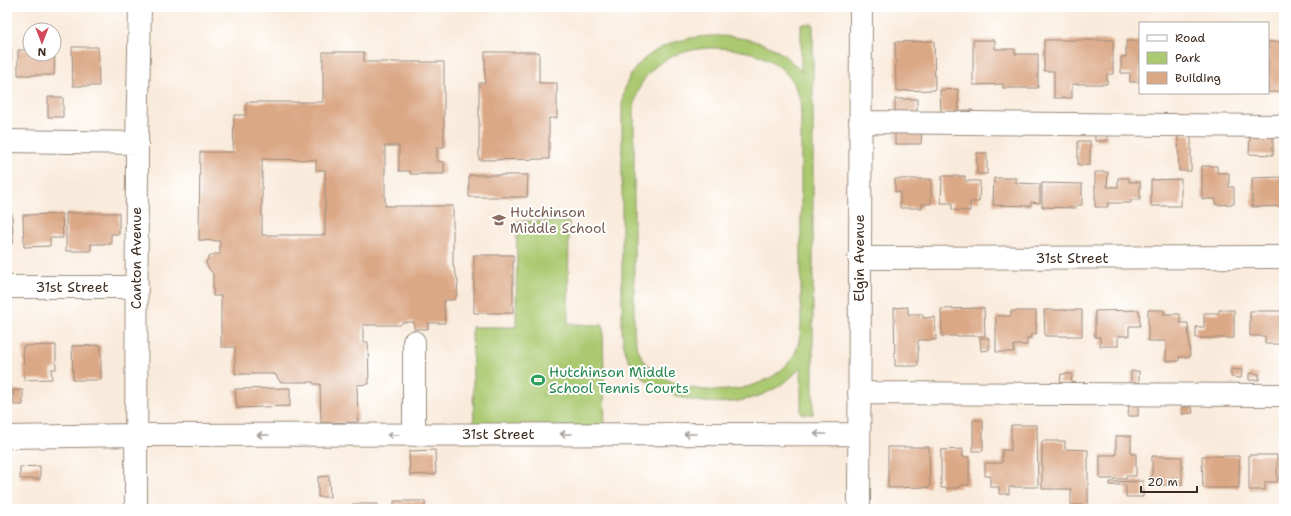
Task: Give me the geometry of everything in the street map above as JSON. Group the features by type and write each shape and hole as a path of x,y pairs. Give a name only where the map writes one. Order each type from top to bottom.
{"street":[{"name":"Canton Avenue","path":"136,509 136,142 140,7"},
{"name":"Elgin Avenue","path":"859,509 861,7"},
{"path":"860,122 1284,126"},
{"path":"7,140 136,142"},
{"name":"31st Street","path":"859,258 1284,257"},
{"name":"31st Street","path":"7,287 136,287"},
{"path":"414,342 414,435"},
{"path":"859,393 1284,395"},
{"name":"31st Street","path":"7,436 859,434"}],"green space":[{"path":"801,24 813,24 813,414 801,414 801,367 788,380 773,390 757,397 739,401 721,403 703,402 686,399 669,393 645,379 635,370 628,358 623,342 622,109 626,84 639,64 655,51 673,43 693,38 714,36 735,37 755,41 773,48 791,61 801,71","holes":["710,48 743,51 772,61 783,70 792,81 798,96 801,113 801,325 795,354 789,362 775,374 758,383 738,389 696,389 676,383 659,374 645,362 636,345 634,325 634,113 636,98 641,85 648,74 658,65 669,58 682,53"]},
{"name":"Hutchinson Middle School Tennis Courts","path":"517,221 569,222 568,324 603,325 605,434 474,434 472,327 516,327"}],"building":[{"path":"973,40 995,40 995,49 1015,49 1015,54 1038,54 1038,88 1003,88 1003,84 973,85"},
{"path":"1044,40 1113,40 1113,74 1107,74 1107,84 1072,84 1072,98 1054,98 1054,71 1044,71"},
{"path":"934,41 935,90 896,91 895,42"},
{"path":"1126,41 1139,41 1139,82 1130,82 1130,73 1121,73 1121,57 1126,57"},
{"path":"1269,42 1284,42 1284,92 1269,92"},
{"path":"72,47 98,47 99,86 73,86"},
{"path":"7,48 11,48 11,90 7,90"},
{"path":"18,50 22,50 22,62 55,62 54,75 18,75"},
{"path":"323,52 364,52 364,62 444,62 444,147 437,147 437,161 444,162 444,174 410,174 410,171 399,171 399,146 385,146 385,206 453,206 453,265 458,281 457,294 454,300 444,300 445,323 428,323 428,329 414,329 414,322 403,322 400,325 363,325 363,342 368,342 369,384 357,385 358,422 321,423 320,384 314,384 313,382 280,382 275,374 235,374 235,347 221,347 221,296 213,296 213,274 206,262 209,257 215,254 220,254 220,241 199,240 200,152 233,152 234,115 246,115 246,102 323,102","holes":["262,159 316,160 316,170 325,170 325,235 262,235"]},
{"path":"485,52 539,52 539,83 557,83 557,118 549,118 549,159 479,160 479,83 485,83"},
{"path":"958,89 959,112 941,113 940,90"},
{"path":"48,97 63,97 63,117 48,117"},
{"path":"895,99 917,99 917,114 895,115"},
{"path":"963,110 973,110 973,117 963,117"},
{"path":"895,130 922,131 921,144 895,144"},
{"path":"1095,134 1107,134 1107,141 1095,141"},
{"path":"1178,134 1191,134 1191,171 1179,171"},
{"path":"1250,135 1273,135 1273,155 1249,154"},
{"path":"1078,141 1090,141 1090,165 1078,165"},
{"path":"977,153 987,153 987,174 977,174"},
{"path":"1202,166 1217,166 1217,173 1229,173 1229,187 1234,187 1234,204 1216,205 1216,199 1202,199"},
{"path":"1095,172 1108,172 1107,187 1118,187 1118,178 1129,178 1129,182 1140,182 1140,200 1131,200 1131,203 1108,203 1108,207 1095,207"},
{"path":"469,175 528,175 527,197 469,197"},
{"path":"942,176 965,176 965,181 980,181 979,202 970,202 970,211 952,210 952,203 941,203"},
{"path":"1284,177 1284,206 1252,207 1252,178"},
{"path":"994,178 1016,178 1016,183 1040,184 1040,203 1031,202 1031,206 993,205"},
{"path":"895,179 931,179 931,204 922,204 922,208 900,208 900,192 895,192"},
{"path":"1181,179 1181,206 1151,206 1151,180"},
{"path":"1042,183 1082,184 1082,205 1076,205 1076,208 1042,207"},
{"path":"66,213 119,213 119,234 111,234 111,244 91,244 91,251 66,251"},
{"path":"7,214 12,214 13,243 7,244"},
{"path":"62,214 63,238 50,238 50,246 24,247 23,215"},
{"path":"474,255 513,255 513,313 474,313"},
{"path":"908,307 908,314 923,314 923,318 935,317 936,340 918,340 918,366 895,366 894,308"},
{"path":"984,308 985,336 942,336 941,309"},
{"path":"1044,310 1082,310 1082,336 1045,336"},
{"path":"1139,310 1140,326 1129,326 1129,336 1118,336 1118,346 1100,346 1100,337 1095,337 1095,311"},
{"path":"1148,310 1164,310 1164,314 1180,314 1180,323 1188,323 1190,357 1179,357 1179,361 1166,361 1166,341 1148,341"},
{"path":"1219,310 1234,310 1234,338 1196,338 1196,327 1204,327 1204,313 1219,313"},
{"path":"1011,311 1036,311 1036,334 1031,334 1031,338 1027,338 1027,345 1014,345 1014,352 996,352 996,316 1011,316"},
{"path":"1250,311 1284,311 1283,344 1265,344 1265,336 1250,336"},
{"path":"980,338 989,338 989,350 981,351"},
{"path":"56,345 56,369 51,369 52,379 24,380 23,346"},
{"path":"101,345 101,380 73,380 72,346"},
{"path":"8,355 9,372 7,372"},
{"path":"1231,369 1242,370 1241,378 1231,377"},
{"path":"1131,371 1139,371 1139,384 1131,384"},
{"path":"1249,373 1259,374 1259,380 1249,380"},
{"path":"1061,374 1072,374 1071,384 1060,383"},
{"path":"290,388 290,406 237,408 235,389"},
{"path":"13,390 23,390 23,405 14,405"},
{"path":"1129,405 1138,405 1138,416 1128,416"},
{"path":"1182,407 1192,407 1193,413 1182,414"},
{"path":"973,420 983,420 983,451 973,451"},
{"path":"1011,425 1037,425 1038,487 1009,487 1009,494 999,494 999,487 990,487 990,476 985,476 985,463 1002,463 1002,450 1011,450"},
{"path":"1116,436 1131,436 1131,454 1136,454 1136,476 1126,476 1126,479 1100,479 1100,455 1116,455"},
{"path":"1042,441 1065,441 1065,449 1088,450 1088,505 1071,505 1071,489 1042,489"},
{"path":"888,447 929,447 930,487 888,488"},
{"path":"963,449 963,457 969,457 969,485 960,485 960,488 941,488 941,450"},
{"path":"435,450 436,474 410,475 409,451"},
{"path":"1249,455 1277,455 1277,482 1265,482 1265,490 1249,490"},
{"path":"1152,456 1182,457 1182,485 1152,485"},
{"path":"1202,456 1239,456 1239,488 1203,488"},
{"path":"40,466 40,479 20,479 20,467"},
{"path":"329,476 330,497 318,497 318,477"},
{"path":"1143,481 1143,497 1126,497 1126,485 1110,485 1110,482"},
{"path":"394,501 425,501 425,509 394,509"},
{"path":"352,504 378,504 378,509 352,509"},
{"path":"317,507 317,509 307,509 307,508"}],"place":[{"name":"Hutchinson Middle School","path":"499,220"},
{"name":"Hutchinson Middle School Tennis Courts","path":"538,380"}]}
